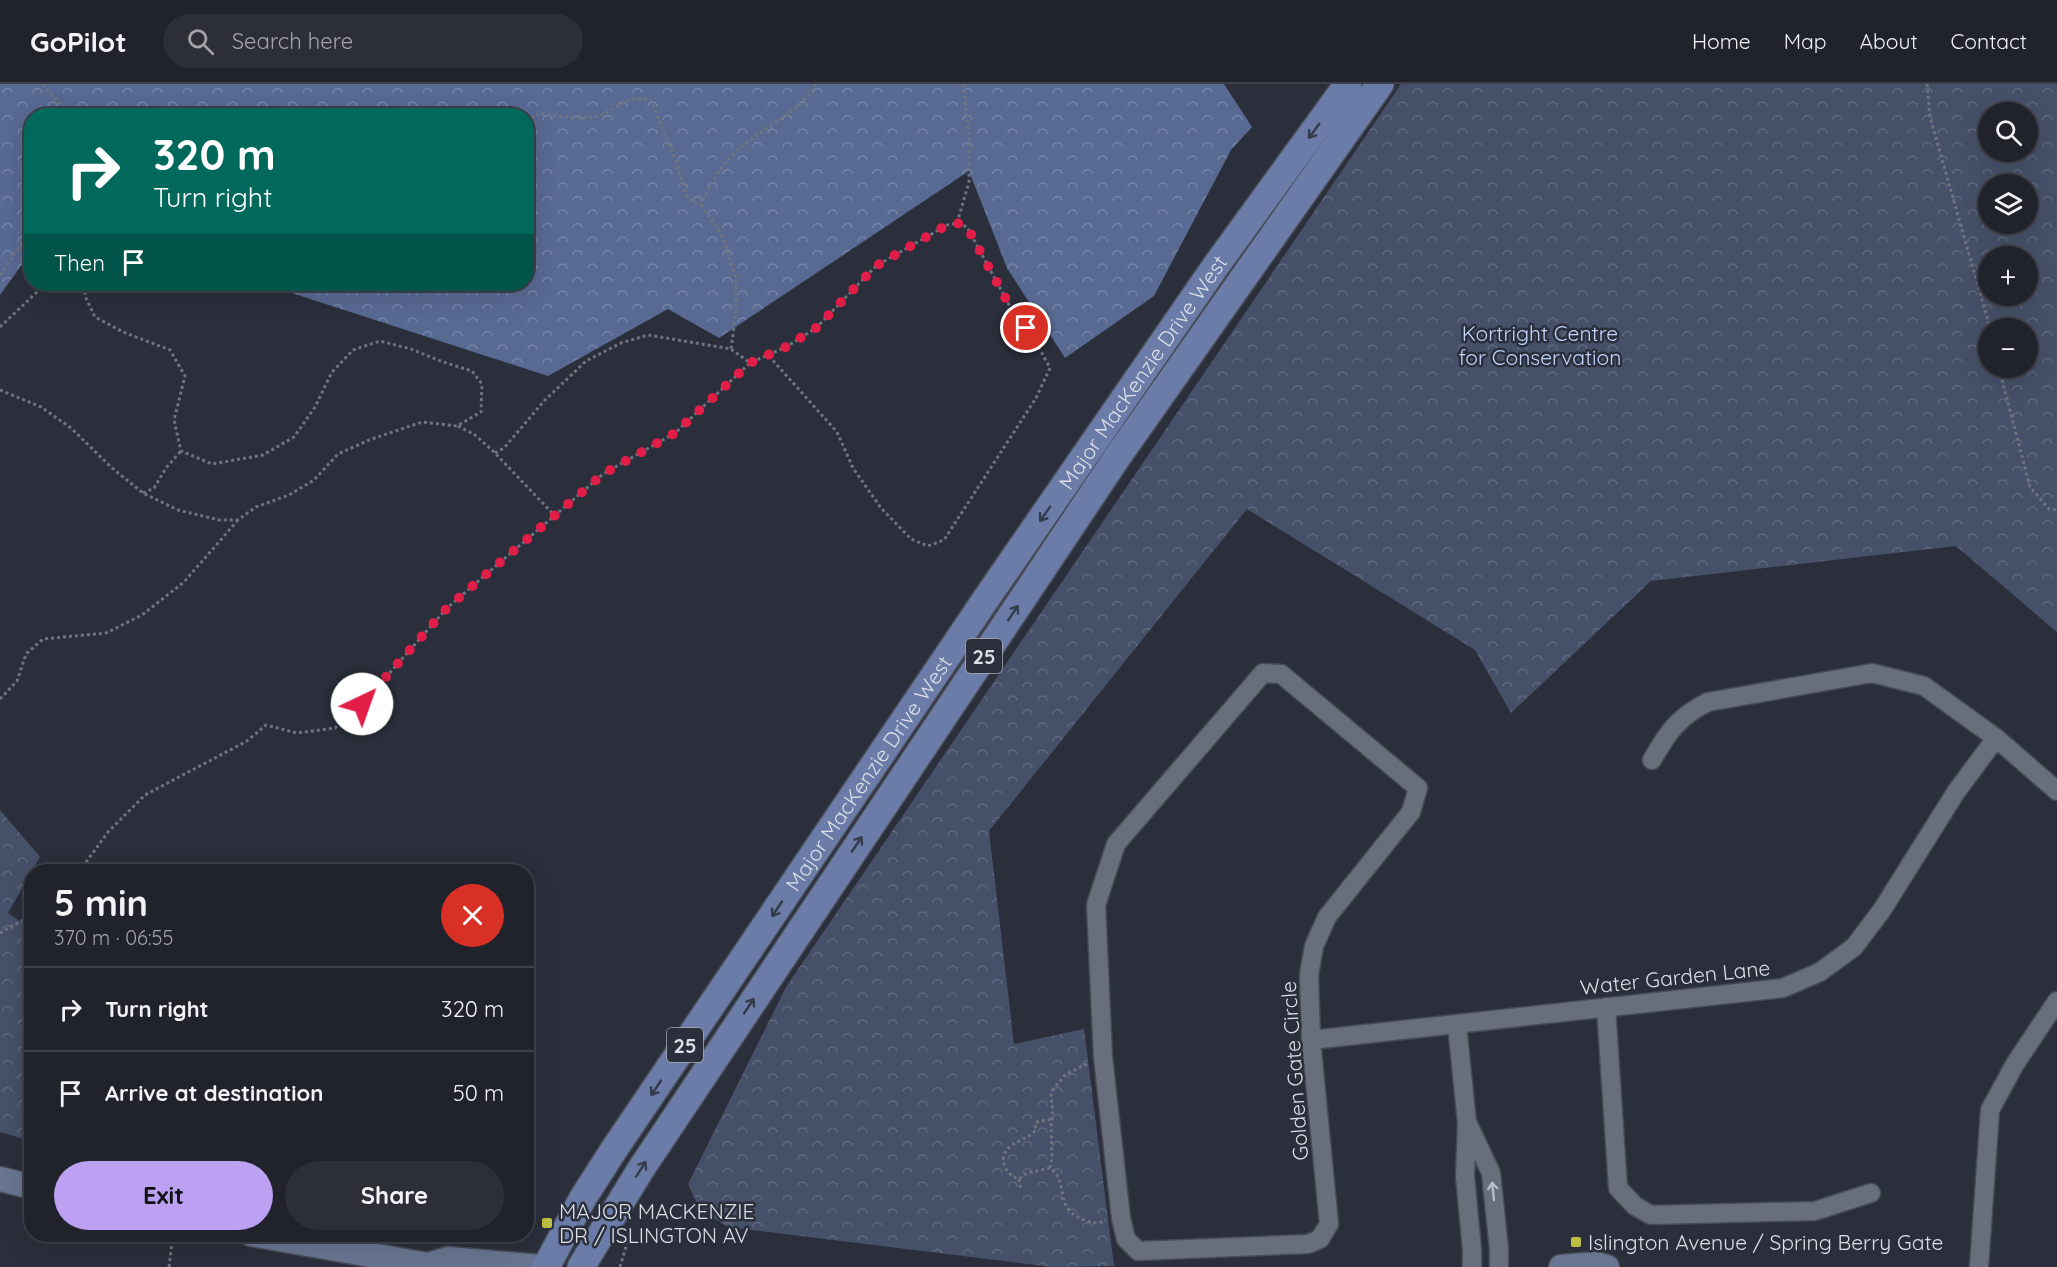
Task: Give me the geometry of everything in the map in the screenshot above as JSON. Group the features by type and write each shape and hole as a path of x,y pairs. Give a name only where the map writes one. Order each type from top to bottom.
{"main road":[{"name":"Major MacKenzie Drive West","path":"546,1267 583,1198 613,1151 931,679 1215,267 1348,84"},
{"name":"Major MacKenzie Drive West","path":"581,1267 648,1159 1118,456 1380,84"}],"street":[{"path":"1652,760 1666,735 1677,722 1690,711 1708,702 1872,672 1924,686 1996,738 2057,791"},
{"name":"Golden Gate Circle","path":"1263,673 1281,674 1418,788 1411,812 1327,917 1314,946 1309,975 1311,1040 1329,1224 1320,1239 1308,1244 1138,1251 1126,1239 1121,1218 1103,1057 1096,905 1116,844 1263,673"},
{"name":"Water Garden Lane","path":"1311,1040 1783,988 1820,972 1854,947 1875,920 1956,792 1996,738"},
{"path":"1979,1267 1990,1110 2015,1064 2057,1001"},
{"path":"1606,1007 1618,1188 1635,1206 1651,1215 1815,1211 1871,1193"},
{"path":"1457,1025 1467,1123 1464,1176 1472,1267"},
{"path":"1467,1123 1491,1173 1499,1267"},
{"path":"0,1179 24,1185"},
{"path":"296,1242 430,1266 448,1259 541,1267"},
{"path":"1561,1267 1596,1264 1607,1267"}],"path":[{"path":"43,84 63,108"},
{"path":"701,205 711,180 721,168 744,145 808,98 816,84"},
{"path":"957,223 969,182 969,135 963,84"},
{"path":"1927,84 1930,117 1987,318"},
{"path":"534,116 539,113 571,118 598,117 631,99 650,99 673,154 688,199 701,205 721,233 736,278 736,312 731,349"},
{"path":"85,864 108,832 145,795 247,741 266,725 297,733 335,728 362,704 447,608 603,474 675,433 750,363 768,355 786,347 816,328 876,266 947,225 957,223 967,227 1014,314 1037,344 1050,368 1036,398 944,540 928,546 911,539 881,508 854,468 837,432 768,355"},
{"path":"0,275 24,240"},
{"path":"0,327 38,291"},
{"path":"85,291 95,317 123,332 170,350 185,376 174,420 181,451"},
{"path":"495,453 504,448 544,401 586,361 621,343 648,335 731,349 750,363"},
{"path":"181,451 212,464 263,455 294,437 315,407 332,372 353,350 380,341 411,349 472,371 482,384 481,412 457,426"},
{"path":"2003,378 2030,487 2049,508 2057,510"},
{"path":"0,390 41,407 72,428 112,468 143,493 178,510 219,520 238,520"},
{"path":"0,699 17,681 26,654 43,639 106,633 142,615 184,582 238,520 256,507 289,495 314,480 338,454 369,440 422,422 457,426 475,435 555,516"},
{"path":"143,493 154,488 166,468 181,451"},
{"path":"1,931 24,919"},
{"path":"1050,1168 1053,1110 1051,1095 1055,1084 1075,1068 1103,1057"},
{"path":"1019,1179 1007,1170 1004,1162 1006,1152 1012,1144 1033,1134 1037,1122 1051,1119"},
{"path":"1019,1179 1027,1173 1050,1168"},
{"path":"1050,1168 1057,1175 1065,1204 1073,1215 1093,1223 1107,1220"},
{"path":"1019,1179 1021,1191"},
{"path":"169,1267 171,1242"},
{"path":"620,1267 627,1243"}],"green space":[{"path":"0,84 1224,84 1252,127 1231,150 1154,296 1065,358 1007,268 969,171 719,338 668,309 548,376 286,291 534,291 534,108 24,108 24,262 0,295"},
{"name":"Kortright Centre for Conservation","path":"1401,84 2057,84 2057,632 1956,546 1651,581 1511,713 1475,650 1247,509 989,831 1014,1044 1084,1029 1114,1266 1052,1267 728,1227 700,1210 688,1184 786,987"},
{"path":"0,810 40,857 36,864 24,864 24,885 8,913 24,922 24,1139 0,1132"}],"place":[{"name":"MAJOR MACKENZIE DR / ISLINGTON AV","path":"547,1223"},
{"name":"Islington Avenue / Spring Berry Gate","path":"1576,1242"}],"route":[{"path":"362,704 447,608 603,474 675,433 750,363 786,347 816,328 876,266 916,242 947,225 957,223 967,227 1014,314 1026,328"}]}
